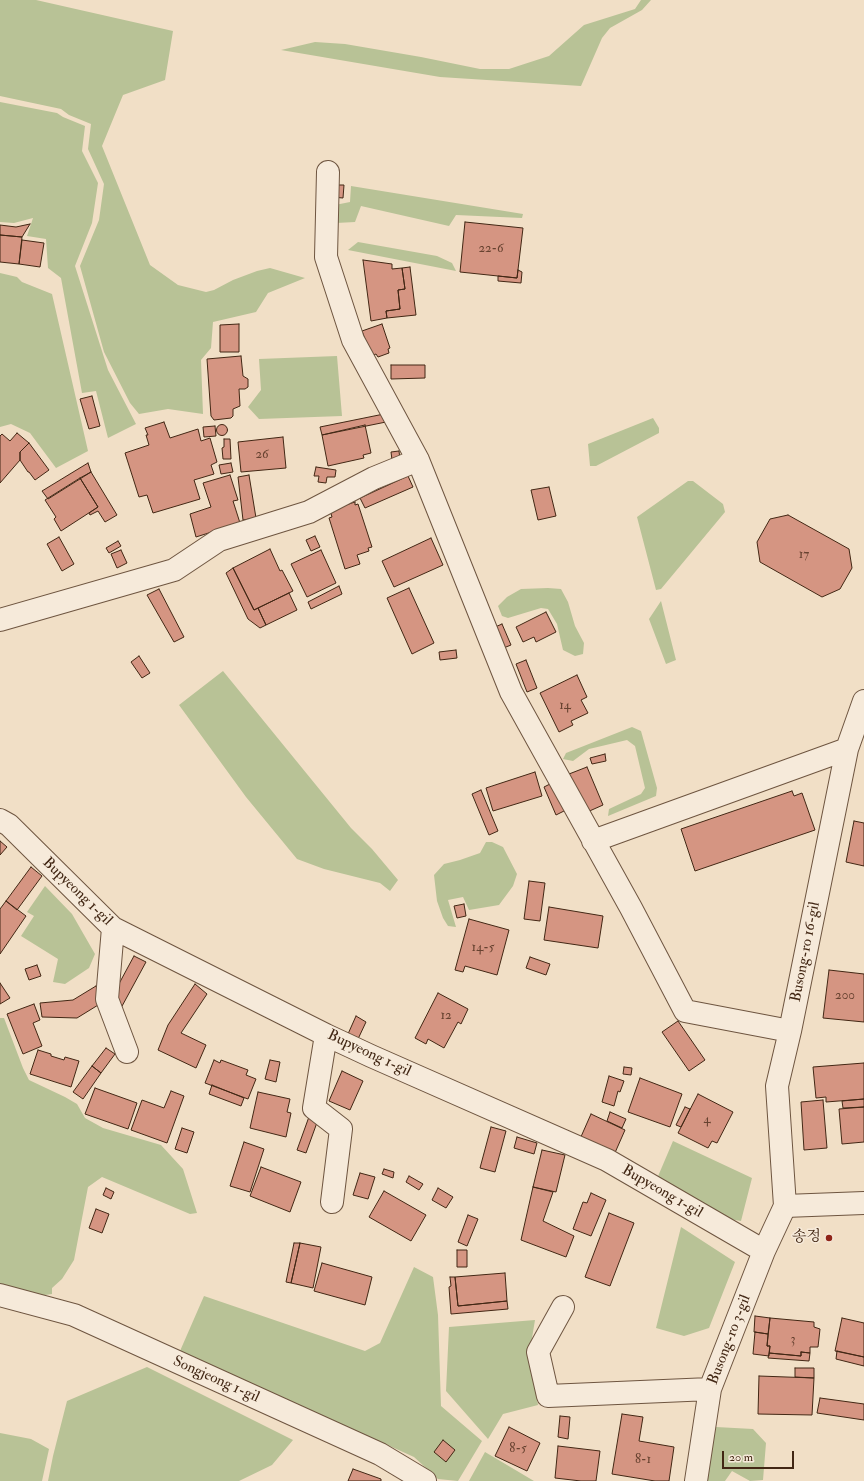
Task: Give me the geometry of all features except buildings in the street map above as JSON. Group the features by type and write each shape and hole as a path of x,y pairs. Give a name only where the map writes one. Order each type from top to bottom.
{"street":[{"path":"328,172 326,257 353,340 418,460 511,692 685,1011 790,1031"},
{"path":"0,620 174,570 219,540 310,512 374,478 418,460"},
{"name":"Busong-ro 16-gil","path":"785,1206 777,1086 790,1031 847,749 864,701"},
{"path":"593,841 847,749"},
{"name":"Bupyeong 1-gil","path":"0,820 9,825 113,928 326,1035 607,1160 764,1251"},
{"path":"113,928 107,999 127,1052"},
{"path":"326,1035 314,1108 341,1129 332,1202"},
{"path":"785,1206 864,1203"},
{"name":"Busong-ro 3-gil","path":"696,1481 710,1390 764,1251 785,1206"},
{"name":"Songjeong 1-gil","path":"0,1295 74,1315 380,1454 425,1481"},
{"path":"563,1307 538,1352 548,1396 710,1390"}],"green space":[{"path":"0,0 36,0 173,31 165,80 123,95 102,146 150,265 178,285 206,292 257,271 270,268 305,278 268,293 256,312 213,322 211,348 201,360 203,414 168,409 139,414 130,403 104,352 80,266 99,220 104,184 88,149 91,124 69,115 61,109 0,96"},
{"path":"641,0 651,0 642,10 610,28 602,38 581,86 440,77 281,50 315,42 345,44 480,69 509,69 549,56 584,25 635,9"},
{"path":"0,102 57,113 85,126 82,151 98,183 92,223 75,266 108,370 136,424 108,438 96,391 82,393 61,278 48,268 46,239 27,236 33,218 14,223 0,222"},
{"path":"351,186 523,214 522,218 456,215 449,226 361,206 355,222 336,223 335,205 350,202"},
{"path":"358,242 437,256 452,263 456,271 348,250"},
{"path":"0,273 17,277 22,282 52,294 88,451 56,468 30,433 11,424 0,427"},
{"path":"337,356 342,416 259,419 248,407 261,390 259,359"},
{"path":"653,418 659,428 659,433 596,466 590,466 588,444"},
{"path":"688,481 693,481 723,504 725,512 661,589 656,590 637,517"},
{"path":"521,589 561,589 568,602 575,626 584,643 583,654 575,656 563,650 557,624 548,609 541,608 508,618 502,616 498,606 507,597"},
{"path":"661,601 676,660 666,664 649,619"},
{"path":"223,671 351,828 372,849 398,880 390,891 380,883 324,869 297,859 246,797 179,705"},
{"path":"632,727 641,731 657,788 656,796 608,816 609,809 641,794 645,788 635,746 627,740 589,749 573,761 563,759 566,753"},
{"path":"486,842 492,842 503,847 517,874 513,886 499,905 469,910 463,897 448,900 456,927 448,926 443,918 437,901 434,875 444,864 480,853"},
{"path":"45,886 72,914 95,954 89,968 65,984 53,982 58,959 21,936 34,916 27,912"},
{"path":"0,1018 4,1018 29,1080 77,1104 85,1118 103,1128 161,1145 183,1169 197,1213 190,1214 102,1177 88,1187 74,1260 62,1279 52,1288 52,1294 38,1296 0,1286"},
{"path":"673,1141 752,1178 741,1221 729,1219 656,1181"},
{"path":"681,1227 735,1262 709,1328 684,1336 656,1328"},
{"path":"414,1267 433,1277 438,1315 441,1406 482,1441 458,1481 438,1479 414,1457 180,1351 204,1296 365,1351 380,1343"},
{"path":"535,1320 529,1356 538,1405 503,1414 488,1439 446,1391 449,1327"},
{"path":"147,1367 293,1440 272,1465 239,1481 48,1481 67,1401"},
{"path":"716,1427 753,1429 766,1443 763,1480 750,1481 732,1471 725,1481 705,1481"},
{"path":"0,1433 31,1439 49,1449 42,1481 0,1481"},
{"path":"485,1452 534,1481 469,1481"}],"place":[{"name":"송정","path":"829,1238"}]}
